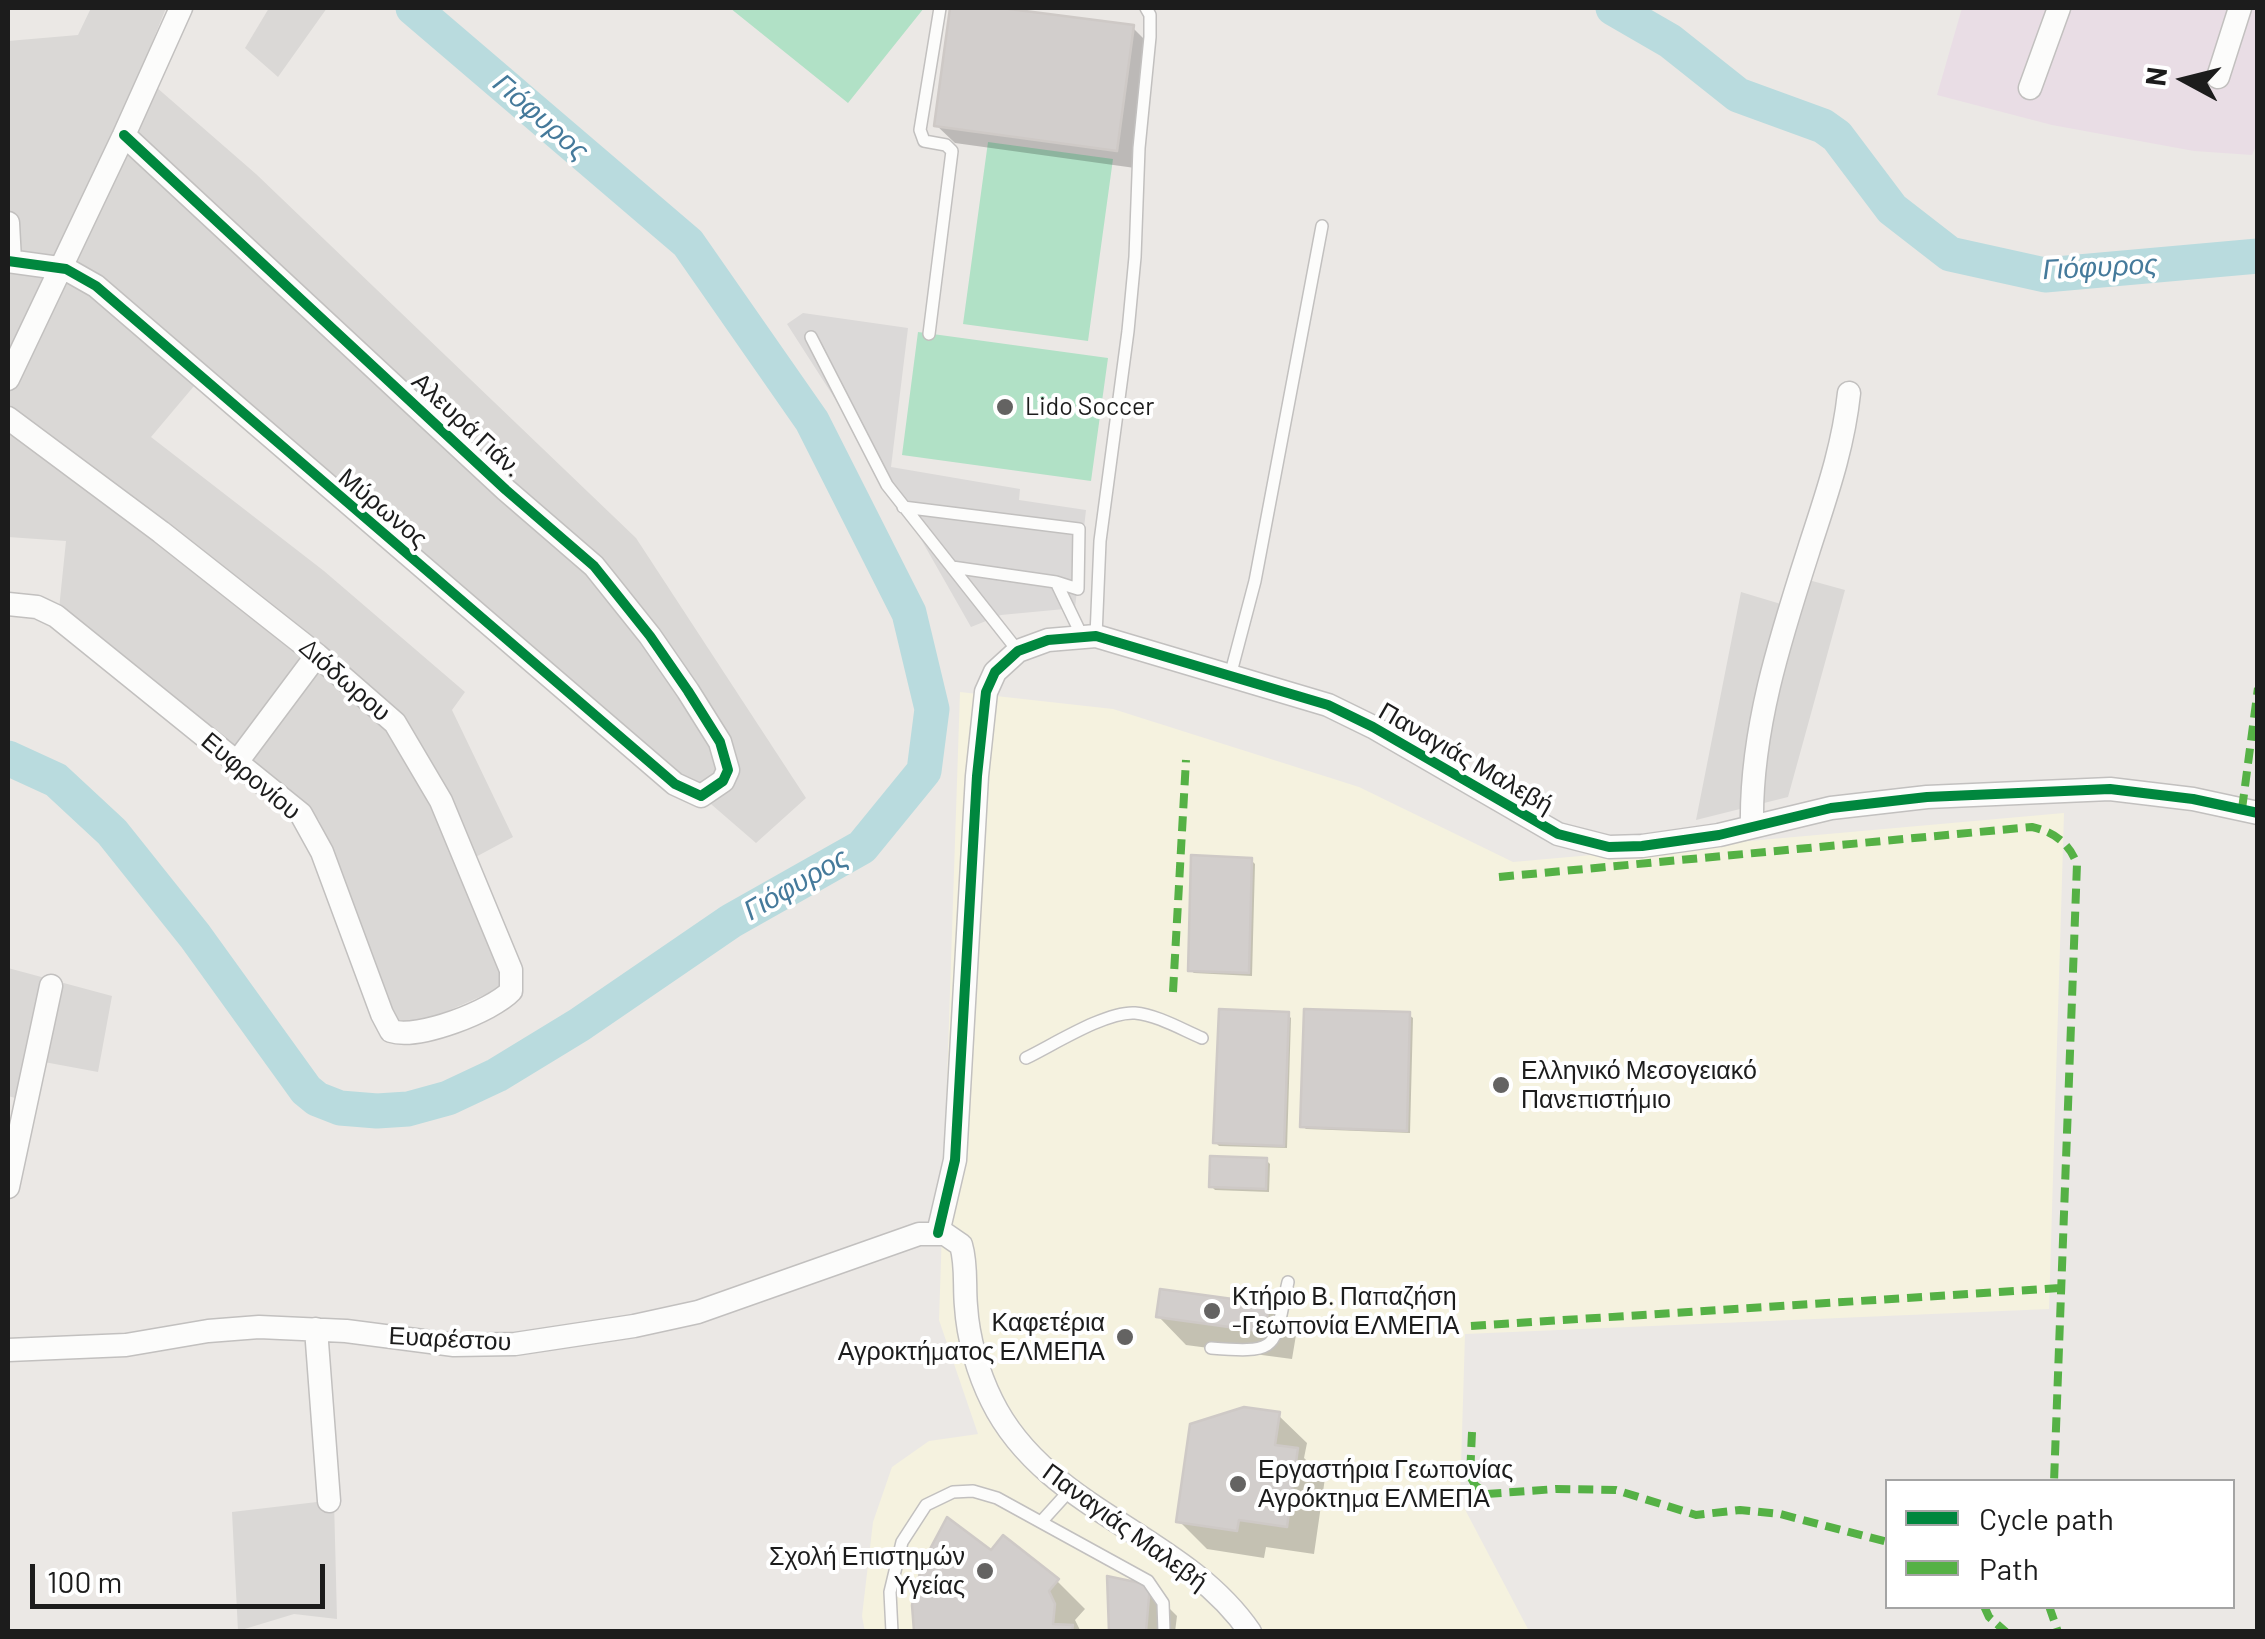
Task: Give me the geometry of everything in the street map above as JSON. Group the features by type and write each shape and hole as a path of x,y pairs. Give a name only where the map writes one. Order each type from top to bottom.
{"street":[{"path":"8,379 181,8"},
{"path":"2030,88 2059,8"},
{"path":"2218,77 2240,8"},
{"name":"Αλευρά Γιάν.","path":"124,135 506,490 594,566 668,660 720,742 728,770 723,780"},
{"path":"8,222 9,261"},
{"name":"Μύρωνος","path":"9,261 61,268 80,274 96,286 675,784 701,796 723,780"},
{"path":"1752,827 1751,790 1763,709 1788,614 1844,442 1849,394"},
{"name":"Διόδωρου","path":"8,418 317,655 395,723 420,761 441,801 513,977 511,992 497,1002 429,1030 396,1033"},
{"name":"Ευφρονίου","path":"8,604 37,606 56,616 307,822 322,852 382,1014 396,1033"},
{"name":"Παναγιάς Μαλεβή","path":"1018,651 1048,640 1089,637 1328,704 1558,834 1608,847 1642,846 1832,808 1908,799 2110,789 2193,799 2258,813"},
{"path":"938,1233 955,1160 976,795 986,692 995,672 1018,651"},
{"path":"236,762 317,655"},
{"path":"8,1187 51,986"},
{"name":"Παναγιάς Μαλεβή","path":"938,1233 946,1234 961,1246 968,1329 992,1402 1023,1449 1070,1490 1194,1576 1226,1602 1250,1632"},
{"name":"Ευαρέστου","path":"8,1350 126,1345 240,1328 316,1329 472,1346 515,1344 698,1312 896,1240 938,1233"},
{"path":"316,1329 329,1501"}],"lane":[{"path":"929,334 952,151 946,145 924,141 920,130 940,8"},
{"path":"1089,637 1128,331 1150,37 1150,15 1146,8"},
{"path":"1230,676 1255,580 1322,226"},
{"path":"811,337 887,485 1018,651"},
{"path":"904,506 1079,529 1078,589 1056,582 952,567"},
{"path":"1056,582 1089,637"},
{"path":"1026,1058 1128,1013 1146,1015 1202,1038"},
{"path":"1211,1348 1256,1352 1267,1347 1276,1337 1288,1282"},
{"path":"1041,1522 1070,1490"},
{"path":"892,1632 890,1592 896,1561 911,1526 926,1504 943,1495 973,1491 998,1498 1148,1581 1163,1602 1164,1632"}],"shaded area":[{"path":"91,8 166,8 140,73 256,174 636,538 806,798 756,843 386,523 205,373 151,437 324,571 465,692 452,710 513,837 457,867 507,985 409,1028 397,1026 319,820 59,609 66,541 8,537 8,41 78,35"},
{"path":"269,8 327,8 278,77 245,48"},
{"path":"1962,8 2257,8 2258,141 2252,155 2194,151 2052,125 1937,95"},
{"path":"803,313 908,328 891,467 1020,489 1019,500 1086,510 1075,608 1001,615 971,627 889,483 787,324"},
{"path":"1805,579 1845,590 1788,797 1696,820 1741,592 1794,608"},
{"name":"Ελληνικό Μεσογειακό Πανεπιστήμιο","path":"960,692 1113,709 1359,787 1513,862 2064,813 2049,1309 1465,1334 1460,1500 1529,1631 865,1632 862,1616 873,1522 892,1467 929,1441 978,1434 939,1320"},
{"path":"8,968 112,996 98,1072 28,1059 19,1099 8,1096"},
{"path":"334,1500 337,1619 294,1614 238,1631 232,1512"}],"green space":[{"path":"730,8 924,8 848,103"},
{"path":"988,142 1113,159 1088,341 963,324"},
{"name":"Lido Soccer","path":"918,332 1108,358 1091,481 902,455"}],"building":[{"path":"950,8 1002,8 1134,25 1117,151 934,126"},
{"path":"1191,855 1252,858 1249,973 1188,971"},
{"path":"1219,1009 1289,1012 1284,1146 1213,1143"},
{"path":"1304,1009 1410,1012 1407,1131 1300,1127"},
{"path":"1210,1156 1267,1158 1266,1189 1209,1187"},
{"name":"Κτήριο Β. Παπαζήση -Γεωπονία ΕΛΜΕΠΑ","path":"1160,1289 1269,1304 1265,1332 1156,1317"},
{"name":"Εργαστήρια Γεωπονίας Αγρόκτημα ΕΛΜΕΠΑ","path":"1244,1407 1280,1412 1275,1445 1298,1448 1287,1527 1239,1520 1237,1531 1176,1522 1190,1424"},
{"name":"Σχολή Επιστημών Υγείας","path":"947,1517 991,1550 1003,1535 1059,1579 1049,1591 1055,1604 1053,1624 1073,1625 1072,1632 914,1632 912,1605 922,1564"},
{"path":"1107,1576 1150,1585 1146,1632 1109,1632"}],"waterway":[{"name":"Γιόφυρος","path":"8,758 56,780 112,832 195,936 306,1090 340,1108 377,1111 408,1109 448,1098 497,1075 579,1025 731,921 862,847 924,771 932,709 909,613 812,421 688,243 413,8"},
{"name":"Γιόφυρος","path":"1613,8 1670,41 1738,95 1823,126 1837,136 1892,209 1950,254 2045,275 2258,256"}],"marked path":[{"path":"2242,809 2258,688"},
{"path":"1173,992 1186,760"},
{"path":"1499,877 2032,827 2065,844 2077,864 2054,1479"},
{"path":"1471,1326 2061,1288"},
{"path":"1472,1432 1470,1476 1486,1494 1616,1490 1696,1515 1740,1510 1780,1514 1885,1541"},
{"path":"1985,1609 2006,1632"},
{"path":"2050,1609 2058,1632"}],"cycle path":[{"path":"8,261 66,269 96,286 675,784 701,796 723,781 728,770 720,742 650,636 594,566 506,490 124,135"},
{"path":"938,1233 955,1160 977,776 986,692 995,672 1018,651 1048,640 1096,636 1328,705 1558,834 1609,847 1719,835 1831,808 1927,797 2110,789 2193,799 2258,813"}],"place":[{"name":"Lido Soccer","path":"1005,407"},
{"name":"Ελληνικό Μεσογειακό Πανεπιστήμιο","path":"1501,1085"},
{"name":"Κτήριο Β. Παπαζήση -Γεωπονία ΕΛΜΕΠΑ","path":"1212,1311"},
{"name":"Καφετέρια Αγροκτήματος ΕΛΜΕΠΑ","path":"1125,1337"},
{"name":"Εργαστήρια Γεωπονίας Αγρόκτημα ΕΛΜΕΠΑ","path":"1238,1484"},
{"name":"Σχολή Επιστημών Υγείας","path":"985,1571"}]}
